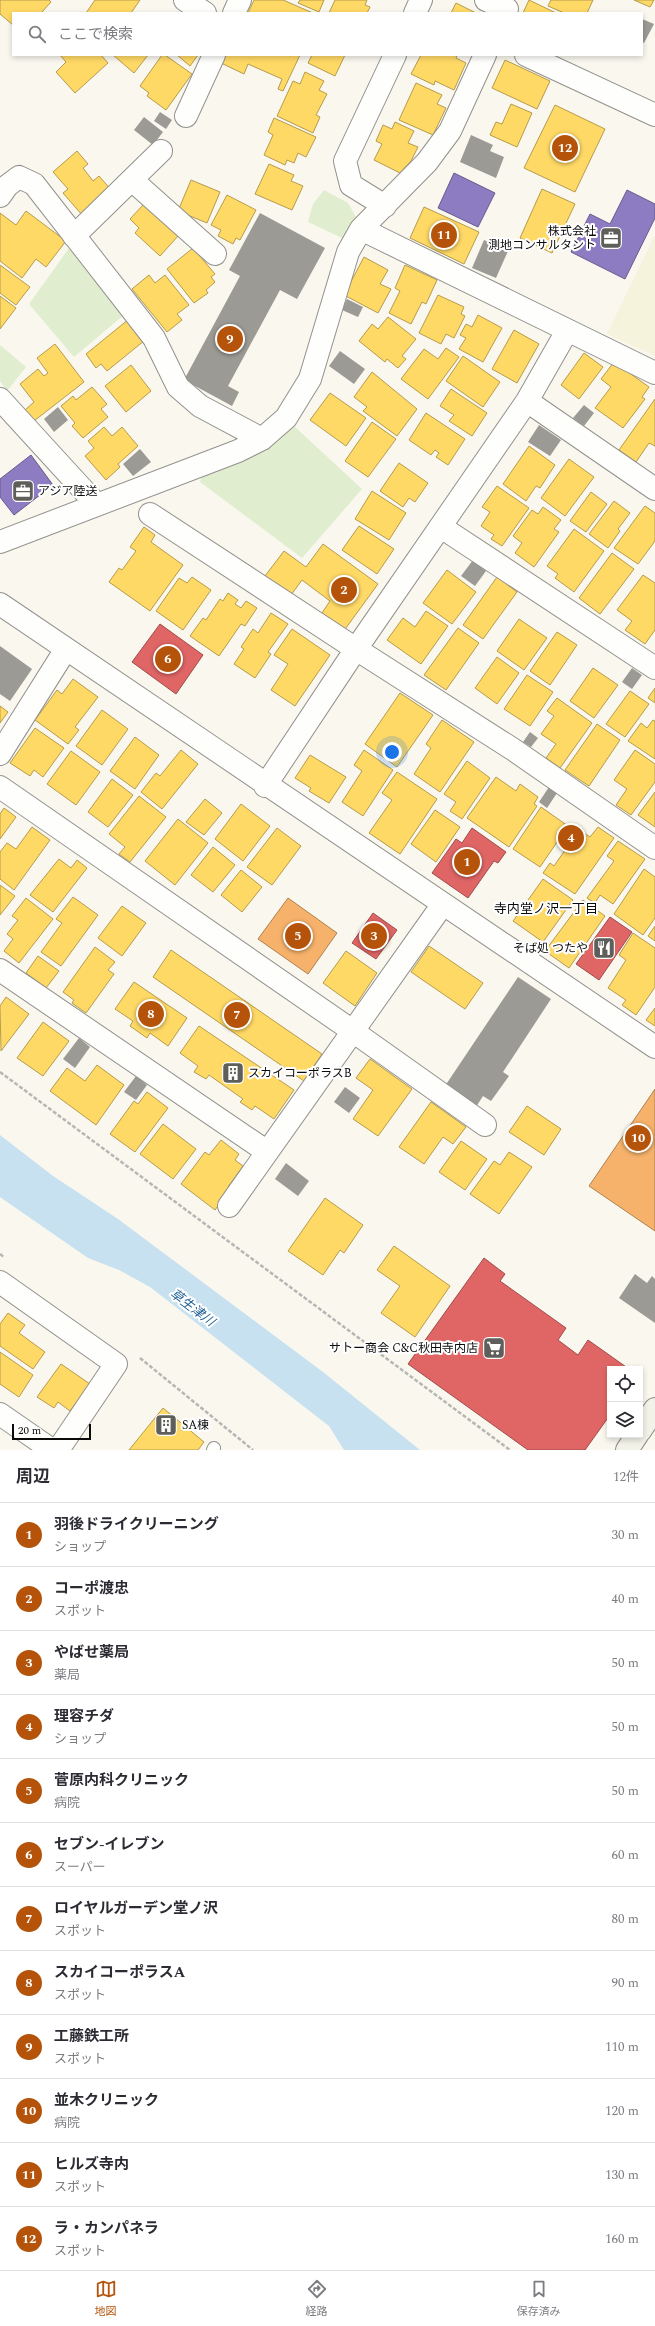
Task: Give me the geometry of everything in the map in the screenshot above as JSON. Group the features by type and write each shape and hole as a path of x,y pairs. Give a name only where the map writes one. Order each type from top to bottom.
{"street":[{"path":"185,0 203,12"},
{"path":"234,12 240,0"},
{"path":"415,12 421,0"},
{"path":"486,0 508,7"},
{"path":"186,116 214,56"},
{"path":"385,206 351,185 345,161 395,56"},
{"path":"0,542 238,451 262,439 286,418 310,379 320,351 340,271 348,252 361,229 427,162 450,131 486,56"},
{"path":"528,56 655,115"},
{"path":"74,236 161,151"},
{"path":"0,196 7,186 19,177 34,184 154,338 178,387 200,406 262,439"},
{"path":"132,180 215,254"},
{"path":"361,229 655,374"},
{"path":"265,786 356,649 527,401 567,331"},
{"path":"0,399 97,505"},
{"path":"527,401 655,489"},
{"path":"150,514 356,649 514,750 655,848"},
{"path":"441,527 655,668"},
{"path":"0,604 265,786 655,1047"},
{"path":"0,754 66,649"},
{"path":"0,787 354,1032 484,1125"},
{"path":"228,1206 266,1151 354,1032 443,904"},
{"path":"0,970 266,1151"},
{"path":"0,1282 116,1364 58,1450"},
{"path":"643,1427 655,1409"},
{"path":"0,1414 52,1450"},
{"path":"627,1450 635,1438"}],"path":[{"path":"0,1072 510,1450"}],"shaded area":[{"path":"655,235 655,356 607,334"}],"green space":[{"path":"324,190 348,203 356,217 342,238 308,222 313,204"},
{"path":"72,244 125,314 74,357 29,304"},
{"path":"0,345 26,367 7,391 0,381"},
{"path":"294,426 362,489 302,558 200,482 203,472 251,454 273,442"}],"water":[{"name":"草生津川","path":"0,1135 53,1176 118,1219 323,1372 420,1450 344,1450 329,1426 150,1287 119,1270 88,1258 0,1197"}],"building: 住宅":[{"path":"0,0 49,0 51,2 42,12 12,12 12,24 0,14"},
{"path":"95,0 140,0 132,12 87,12"},
{"path":"254,0 283,0 311,12 248,12"},
{"path":"300,0 324,0 319,12 298,3"},
{"path":"335,0 367,0 365,5 370,7 368,12 329,12"},
{"path":"529,0 554,12 523,12"},
{"path":"551,0 593,0 587,12 562,12 548,6"},
{"path":"634,0 654,0 650,7"},
{"path":"456,3 474,12 452,12"},
{"path":"61,56 102,56 108,63 75,93 56,72 66,62"},
{"path":"114,56 147,56 134,73"},
{"path":"161,56 166,56 192,74 166,110 147,96 149,93 140,86"},
{"path":"178,56 197,56 190,66"},
{"path":"222,56 300,56 283,91 278,89 282,79 248,64 244,74 219,62"},
{"path":"312,56 345,56 335,76 308,63"},
{"path":"420,56 457,56 456,58 466,63 454,90 435,81 434,85 411,74"},
{"path":"505,60 550,81 537,109 492,88"},
{"path":"305,72 324,81 319,90 327,94 316,115 320,117 313,133 277,116 293,81 300,84"},
{"path":"416,83 442,95 437,104 446,108 433,135 399,120"},
{"path":"511,104 532,113 517,147 490,135 496,122 502,124"},
{"path":"555,105 605,129 575,192 524,168"},
{"path":"274,118 316,137 306,157 298,153 294,163 287,160 285,165 264,155 273,135 268,132"},
{"path":"395,122 414,131 408,143 418,147 411,161 400,173 374,160 382,144 376,141 383,125 392,129"},
{"path":"77,151 88,164 83,168 93,181 99,176 112,191 83,216 63,193 68,189 53,172"},
{"path":"269,164 294,175 291,181 303,186 292,210 255,194"},
{"path":"191,180 220,192 207,223 178,211"},
{"path":"542,189 575,204 552,253 520,238"},
{"path":"227,195 256,210 240,240 236,238 233,244 218,236 221,230 211,225"},
{"path":"143,205 178,236 160,256 135,233 139,228 130,219"},
{"path":"424,207 479,232 464,264 410,238"},
{"path":"26,211 66,241 46,267 36,259 22,278 0,261 0,213 16,225"},
{"path":"193,248 215,274 211,277 215,282 206,290 208,293 194,303 167,269"},
{"path":"364,257 388,270 380,284 391,289 378,313 344,295"},
{"path":"0,265 30,287 16,305 0,293"},
{"path":"405,265 437,280 426,304 422,302 411,324 389,313 400,291 395,288"},
{"path":"149,275 155,283 165,275 189,305 177,314 182,320 167,332 132,289"},
{"path":"438,295 464,307 461,314 465,316 454,338 446,334 441,344 419,333"},
{"path":"0,296 16,308 0,329"},
{"path":"478,315 502,328 483,362 459,349 466,338 460,335 466,324 472,327"},
{"path":"388,317 416,339 402,356 406,359 398,368 387,359 385,362 359,341 372,324 378,329"},
{"path":"129,319 145,340 107,371 101,364 96,368 86,354"},
{"path":"514,330 539,344 517,383 492,369"},
{"path":"55,344 84,382 34,421 25,410 34,402 20,384 38,369 44,376 48,373 37,358"},
{"path":"446,348 459,357 428,399 401,379 424,349 438,359"},
{"path":"584,353 603,367 579,399 561,385"},
{"path":"463,356 500,382 483,407 446,381"},
{"path":"614,362 649,387 642,397 645,399 623,428 595,408 611,387 601,379"},
{"path":"131,365 151,391 126,412 105,386"},
{"path":"372,372 417,409 397,436 363,411 367,407 354,397"},
{"path":"92,387 107,404 101,409 108,417 83,438 72,426 75,423 61,406 73,396 76,400"},
{"path":"451,389 487,413 472,436 449,421 454,415 440,406"},
{"path":"330,393 366,418 346,446 310,420"},
{"path":"655,399 655,446 649,443 636,462 619,450"},
{"path":"426,413 465,439 448,465 436,457 439,453 435,450 431,455 409,440"},
{"path":"372,422 396,439 368,477 345,461"},
{"path":"104,427 112,436 122,427 138,446 118,464 120,467 106,480 85,456 94,448 88,441"},
{"path":"529,446 555,465 540,488 536,486 526,501 503,484"},
{"path":"569,459 594,477 565,516 541,498"},
{"path":"399,463 428,483 415,502 409,498 403,507 380,491"},
{"path":"497,486 529,508 502,546 491,539 494,535 481,526 490,512 482,507"},
{"path":"372,491 406,513 389,540 355,519"},
{"path":"591,492 607,504 586,532 570,521"},
{"path":"614,501 630,513 618,529 620,531 608,548 589,534"},
{"path":"645,506 655,513 655,541 638,564 614,548"},
{"path":"543,507 561,520 554,529 559,532 534,567 515,553 522,543 513,536 532,510 538,514"},
{"path":"359,526 394,549 377,574 342,550"},
{"path":"144,527 155,535 151,542 183,565 150,611 109,582 119,568 122,570 136,551 130,547"},
{"path":"574,529 604,551 574,592 555,578 558,574 547,566"},
{"path":"323,544 378,584 343,632 320,616 330,601 302,580 291,595 265,576 284,551 306,567"},
{"path":"612,553 634,569 600,614 579,598"},
{"path":"447,570 476,592 452,624 423,603"},
{"path":"643,575 655,583 655,630 645,644 625,630 632,621 617,610"},
{"path":"192,577 211,590 183,630 156,611 179,578 187,583"},
{"path":"497,577 517,592 483,639 463,625"},
{"path":"228,593 238,600 235,604 241,608 246,601 257,608 245,626 241,624 219,656 190,636 203,618 206,620 220,599 223,601"},
{"path":"426,611 448,626 421,664 387,640 403,618 415,627"},
{"path":"271,613 288,624 268,652 271,654 255,678 234,664 244,649 241,647 253,629 258,633"},
{"path":"519,619 547,638 524,670 497,651"},
{"path":"458,628 479,643 446,690 424,675"},
{"path":"292,629 330,655 295,706 271,690 288,664 274,655"},
{"path":"557,632 577,645 550,685 530,671"},
{"path":"497,657 519,673 497,704 475,688"},
{"path":"593,668 618,685 594,718 570,701"},
{"path":"527,675 553,692 530,726 504,709"},
{"path":"73,679 98,697 75,727 79,730 68,744 35,720 57,690 62,694"},
{"path":"655,688 655,703 648,698"},
{"path":"630,691 649,704 625,737 606,724"},
{"path":"400,693 433,715 397,767 365,744"},
{"path":"557,698 592,723 560,768 546,758 556,744 541,734 554,716 547,711"},
{"path":"0,706 8,712 0,723"},
{"path":"102,710 128,729 102,765 76,746"},
{"path":"442,720 474,742 440,792 414,774 431,748 426,744"},
{"path":"653,720 655,721 655,759 628,741 641,723 647,728"},
{"path":"597,724 620,740 589,786 565,770"},
{"path":"35,728 64,748 43,777 34,770 30,776 10,763"},
{"path":"135,737 159,755 135,789 110,771"},
{"path":"181,750 198,764 162,809 141,792 156,773 160,776"},
{"path":"364,750 393,770 363,816 342,802 362,771 354,765"},
{"path":"635,750 655,764 655,782 631,815 616,805 627,789 614,780"},
{"path":"71,751 100,772 76,805 47,784"},
{"path":"310,755 346,777 329,803 309,791 311,788 295,778"},
{"path":"467,761 490,778 462,819 450,811 456,802 444,794"},
{"path":"397,772 437,799 400,854 369,833 392,800 382,793"},
{"path":"496,777 516,791 520,784 538,797 534,804 537,806 509,847 467,818"},
{"path":"112,779 133,795 108,827 88,812"},
{"path":"655,792 655,827 638,815"},
{"path":"139,796 166,817 130,862 119,854 125,847 109,834"},
{"path":"205,799 222,813 204,835 186,822"},
{"path":"241,804 270,826 243,861 215,839"},
{"path":"541,807 568,826 540,867 513,849"},
{"path":"4,808 16,817 0,839 0,814"},
{"path":"435,810 460,827 436,862 411,844"},
{"path":"178,819 208,843 175,885 145,861"},
{"path":"32,827 50,840 14,890 0,879 0,852 7,843 16,849"},
{"path":"598,827 614,838 575,894 543,873 550,863 554,866 579,830 590,837"},
{"path":"277,828 301,846 272,885 247,867"},
{"path":"618,841 645,859 613,904 600,895 595,903 587,898 614,861 607,856"},
{"path":"213,847 235,865 213,892 191,875"},
{"path":"59,859 71,868 77,860 87,868 53,912 30,895"},
{"path":"644,869 655,877 655,918 643,935 614,914"},
{"path":"241,870 262,887 242,912 221,895"},
{"path":"543,879 573,900 543,942 513,921"},
{"path":"0,885 15,896 0,915"},
{"path":"73,897 98,915 61,966 41,952 62,923 56,919"},
{"path":"26,898 53,919 19,963 4,951 13,939 7,934 18,920 12,916"},
{"path":"583,900 605,916 569,968 545,951"},
{"path":"122,906 146,923 122,956 98,938"},
{"path":"655,926 655,941 648,936"},
{"path":"633,933 655,948 655,987 636,1015 622,1005 626,1000 608,988 626,960 619,955"},
{"path":"429,946 483,983 465,1009 411,972"},
{"path":"95,947 115,962 108,970 114,974 86,1013 72,1003 74,1000 63,992"},
{"path":"171,950 322,1054 304,1081 153,977"},
{"path":"346,951 377,973 355,1006 323,983"},
{"path":"38,956 59,971 46,988 26,973"},
{"path":"134,982 187,1018 168,1046 150,1033 147,1038 130,1026 133,1021 115,1009"},
{"path":"6,997 29,1014 1,1051 0,1006"},
{"path":"655,1008 655,1026 646,1020"},
{"path":"43,1022 69,1041 43,1076 17,1058"},
{"name":"スカイコーポラスB","path":"199,1026 294,1090 274,1119 255,1106 252,1110 240,1102 243,1099 209,1075 206,1079 194,1072 198,1066 180,1053"},
{"path":"370,1059 412,1089 378,1136 353,1119 373,1090 356,1078"},
{"path":"97,1065 124,1085 96,1125 50,1091 67,1068 85,1081"},
{"path":"147,1092 168,1108 135,1152 110,1134 134,1101 138,1104"},
{"path":"431,1102 466,1127 453,1144 443,1137 424,1164 399,1147"},
{"path":"527,1106 561,1129 544,1155 509,1132"},
{"path":"163,1124 196,1149 173,1179 140,1154"},
{"path":"221,1140 239,1154 235,1160 243,1166 228,1187 230,1189 215,1210 181,1184 205,1152 209,1155"},
{"path":"461,1141 487,1159 465,1190 439,1172"},
{"path":"509,1152 532,1167 499,1214 470,1194 494,1161 500,1165"},
{"path":"325,1198 363,1225 344,1253 340,1250 323,1275 288,1251"},
{"path":"394,1246 450,1286 415,1337 381,1313 400,1286 377,1270"},
{"path":"8,1313 25,1325 19,1333 45,1352 33,1369 0,1346 0,1324"},
{"path":"0,1352 33,1375 19,1397 0,1384"},
{"path":"61,1364 90,1384 70,1411 58,1402 54,1408 37,1397"},
{"name":"SA棟","path":"163,1408 204,1442 198,1450 129,1450"}],"building: 商業":[{"path":"160,624 203,655 176,694 132,662"},
{"path":"472,828 506,852 498,863 494,861 468,898 432,873 456,839 462,843"},
{"path":"373,913 397,930 376,959 352,943"},
{"name":"そば処 つたや","path":"610,917 632,932 599,980 576,964"},
{"name":"サトー商会 C&C秋田寺内店","path":"484,1258 505,1274 500,1281 566,1328 558,1340 578,1355 588,1340 625,1366 607,1366 607,1419 585,1450 528,1450 408,1364"}],"building: 業務":[{"path":"454,173 495,193 478,227 438,208"},
{"name":"株式会社 測地コンサルタント","path":"627,190 655,204 655,218 625,279 571,252 590,214 610,224"},
{"name":"アジア陸送","path":"31,455 53,485 14,515 0,497 0,479"}],"building: 医療":[{"path":"288,898 337,933 308,974 258,939"},
{"path":"655,1089 655,1231 589,1186"}],"building: その他":[{"path":"643,19 654,24 643,42"},
{"path":"160,112 172,120 166,129 154,121"},
{"path":"144,117 163,132 153,145 134,130"},
{"path":"471,135 493,145 490,151 504,157 496,178 460,162"},
{"path":"260,213 325,248 297,299 280,290 228,386 239,392 232,406 184,380 240,276 229,270"},
{"path":"484,240 508,251 496,278 472,268"},
{"path":"347,299 363,307 358,317 342,310"},
{"path":"340,351 365,369 354,384 329,366"},
{"path":"584,405 594,413 584,426 573,418"},
{"path":"58,407 68,420 54,432 44,419"},
{"path":"539,425 561,440 550,456 528,442"},
{"path":"140,449 151,462 133,476 123,464"},
{"path":"473,560 486,571 475,586 461,576"},
{"path":"0,646 32,669 10,701 0,694"},
{"path":"632,668 642,675 632,689 622,682"},
{"path":"530,732 538,738 531,747 523,742"},
{"path":"549,787 557,793 547,808 539,802"},
{"path":"518,977 551,999 503,1072 509,1076 491,1101 483,1096 476,1107 445,1086"},
{"path":"79,1038 90,1047 75,1068 63,1059"},
{"path":"136,1076 147,1085 136,1100 124,1092"},
{"path":"345,1087 360,1098 349,1113 334,1102"},
{"path":"286,1163 309,1181 298,1196 275,1179"},
{"path":"635,1274 647,1283 652,1276 655,1279 655,1323 619,1298"}],"place":[{"name":"ラ・カンパネラ","path":"565,148"},
{"name":"ヒルズ寺内","path":"444,235"},
{"name":"株式会社 測地コンサルタント","path":"611,238"},
{"name":"工藤鉄工所","path":"230,339"},
{"name":"アジア陸送","path":"23,491"},
{"name":"コーポ渡忠","path":"344,590"},
{"name":"セブン-イレブン","path":"168,659"},
{"name":"理容チダ","path":"571,838"},
{"name":"羽後ドライクリーニング","path":"467,862"},
{"name":"菅原内科クリニック","path":"298,936"},
{"name":"やばせ薬局","path":"374,936"},
{"name":"そば処 つたや","path":"604,948"},
{"name":"スカイコーポラスA","path":"151,1014"},
{"name":"ロイヤルガーデン堂ノ沢","path":"237,1015"},
{"name":"スカイコーポラスB","path":"233,1073"},
{"name":"並木クリニック","path":"638,1138"},
{"name":"サトー商会 C&C秋田寺内店","path":"494,1348"},
{"name":"SA棟","path":"166,1425"}],"district":[{"name":"寺内堂ノ沢一丁目","path":"546,908"}]}
